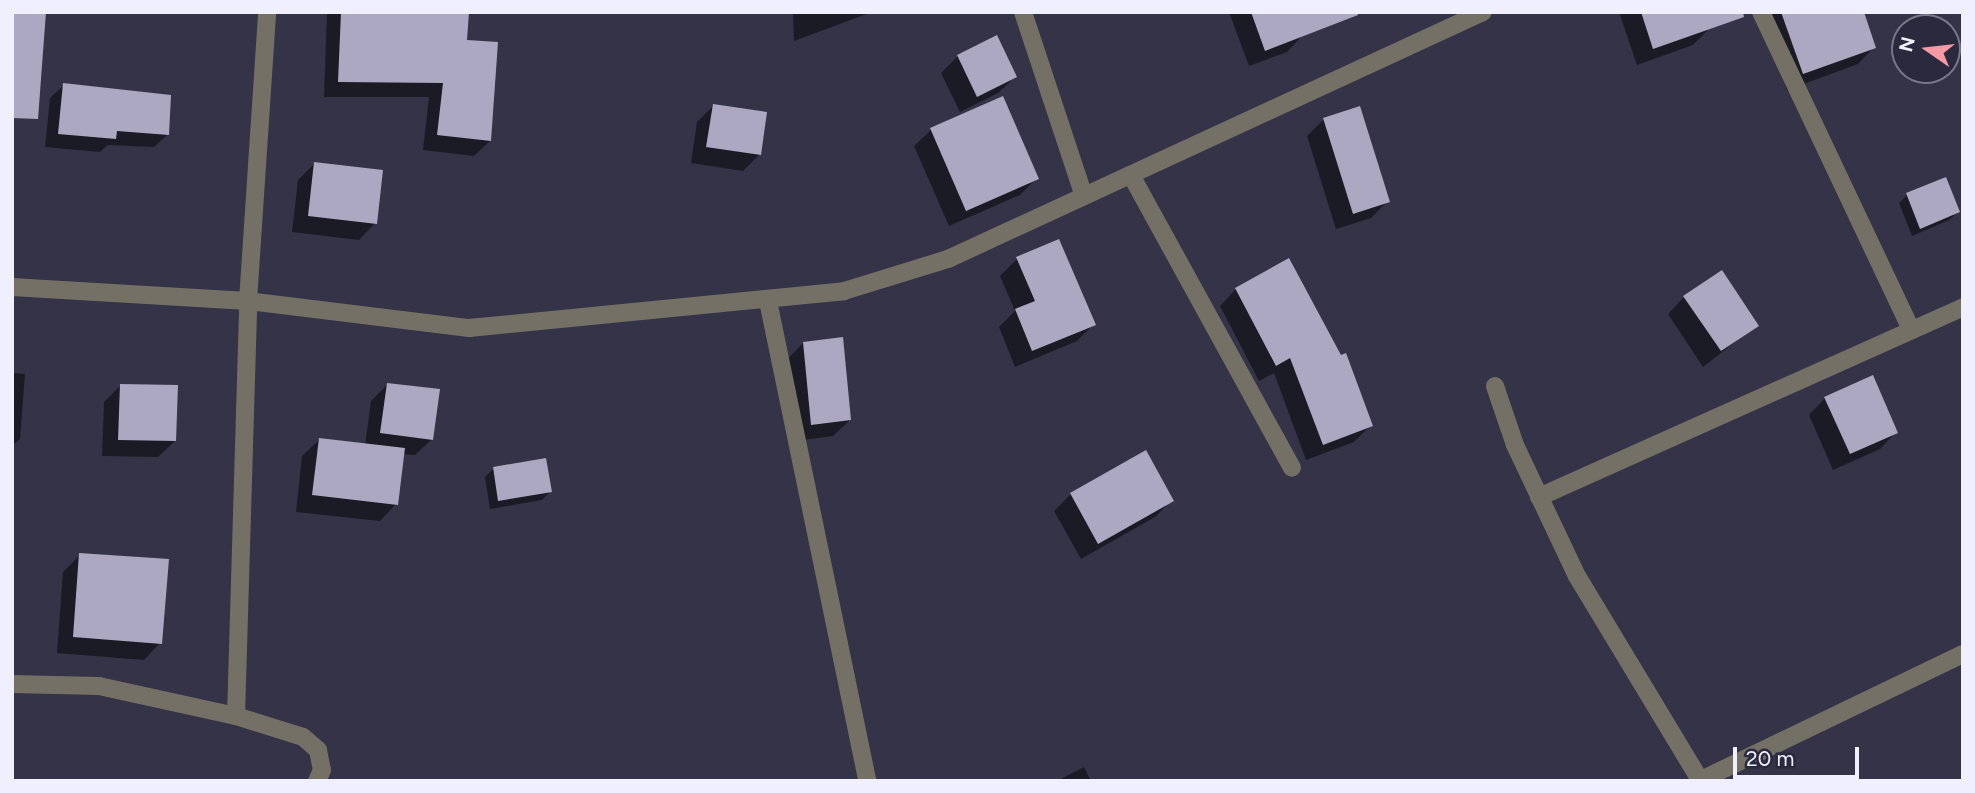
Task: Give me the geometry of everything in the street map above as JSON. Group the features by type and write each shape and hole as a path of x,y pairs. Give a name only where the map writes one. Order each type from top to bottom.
{"street":[{"path":"236,716 248,301 267,12"},
{"path":"1023,12 1084,196"},
{"path":"12,286 248,301 469,328 768,301 844,291 948,259 1483,12"},
{"path":"1760,12 1911,330"},
{"path":"1131,175 1292,468"},
{"path":"768,301 867,781"},
{"path":"1539,497 1963,307"},
{"path":"1495,386 1539,497 1577,576 1699,780 1963,654"},
{"path":"12,684 99,686 170,698 303,737 318,750 322,770 317,781"}],"building":[{"path":"12,12 46,12 38,119 12,118"},
{"path":"341,12 469,12 467,40 498,42 491,141 437,135 443,83 338,82"},
{"path":"1251,12 1358,12 1358,15 1265,51"},
{"path":"1641,12 1743,12 1744,17 1653,49"},
{"path":"1781,12 1864,12 1876,48 1803,74"},
{"path":"997,35 1017,77 977,97 957,55"},
{"path":"63,83 171,95 169,135 117,131 116,139 58,134"},
{"path":"1003,96 1039,179 966,211 930,128"},
{"path":"713,104 767,112 761,155 706,147"},
{"path":"1360,106 1390,202 1353,214 1323,118"},
{"path":"314,162 383,170 377,224 308,216"},
{"path":"1946,177 1960,212 1920,229 1906,193"},
{"path":"1059,239 1096,325 1032,351 1015,309 1035,301 1016,257"},
{"path":"1289,258 1341,355 1346,353 1373,426 1323,445 1290,358 1276,366 1235,288"},
{"path":"1722,270 1759,326 1721,351 1683,296"},
{"path":"843,337 851,420 811,425 803,342"},
{"path":"1873,375 1898,433 1850,454 1824,397"},
{"path":"387,383 440,389 433,440 380,433"},
{"path":"120,384 178,385 176,441 118,440"},
{"path":"319,438 405,448 398,505 312,495"},
{"path":"1146,450 1174,501 1098,544 1070,493"},
{"path":"546,458 552,492 498,501 493,467"},
{"path":"79,553 169,559 162,644 73,637"}]}
